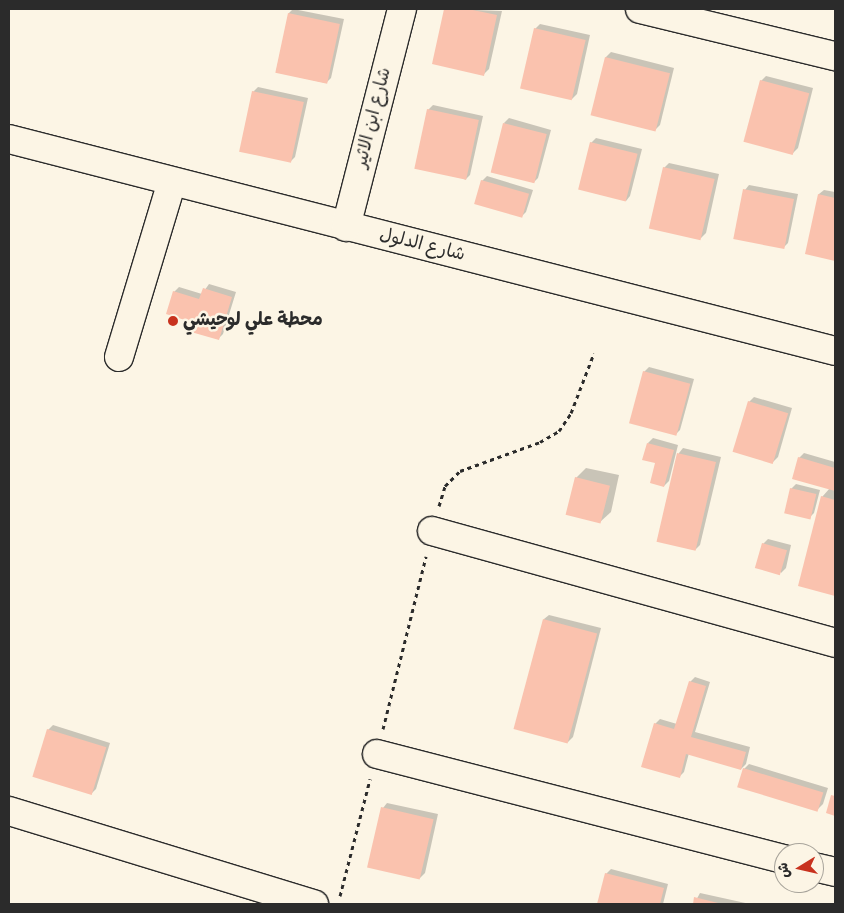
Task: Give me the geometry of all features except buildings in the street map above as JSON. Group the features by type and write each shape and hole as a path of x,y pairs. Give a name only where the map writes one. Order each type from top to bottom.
{"street":[{"name":"شارع ابن الاثير","path":"346,227 402,9"},
{"path":"640,9 692,15 835,56"},
{"name":"شارع الدلول","path":"9,139 346,227 835,350"},
{"path":"119,357 172,182"},
{"path":"432,531 835,643"},
{"path":"377,754 774,856"},
{"path":"9,811 314,904"}],"path":[{"path":"338,904 445,486 456,474 469,466 540,442 559,431 571,413 594,353"}],"place":[{"name":"محطة علي لوحيشي","path":"173,321"}]}
